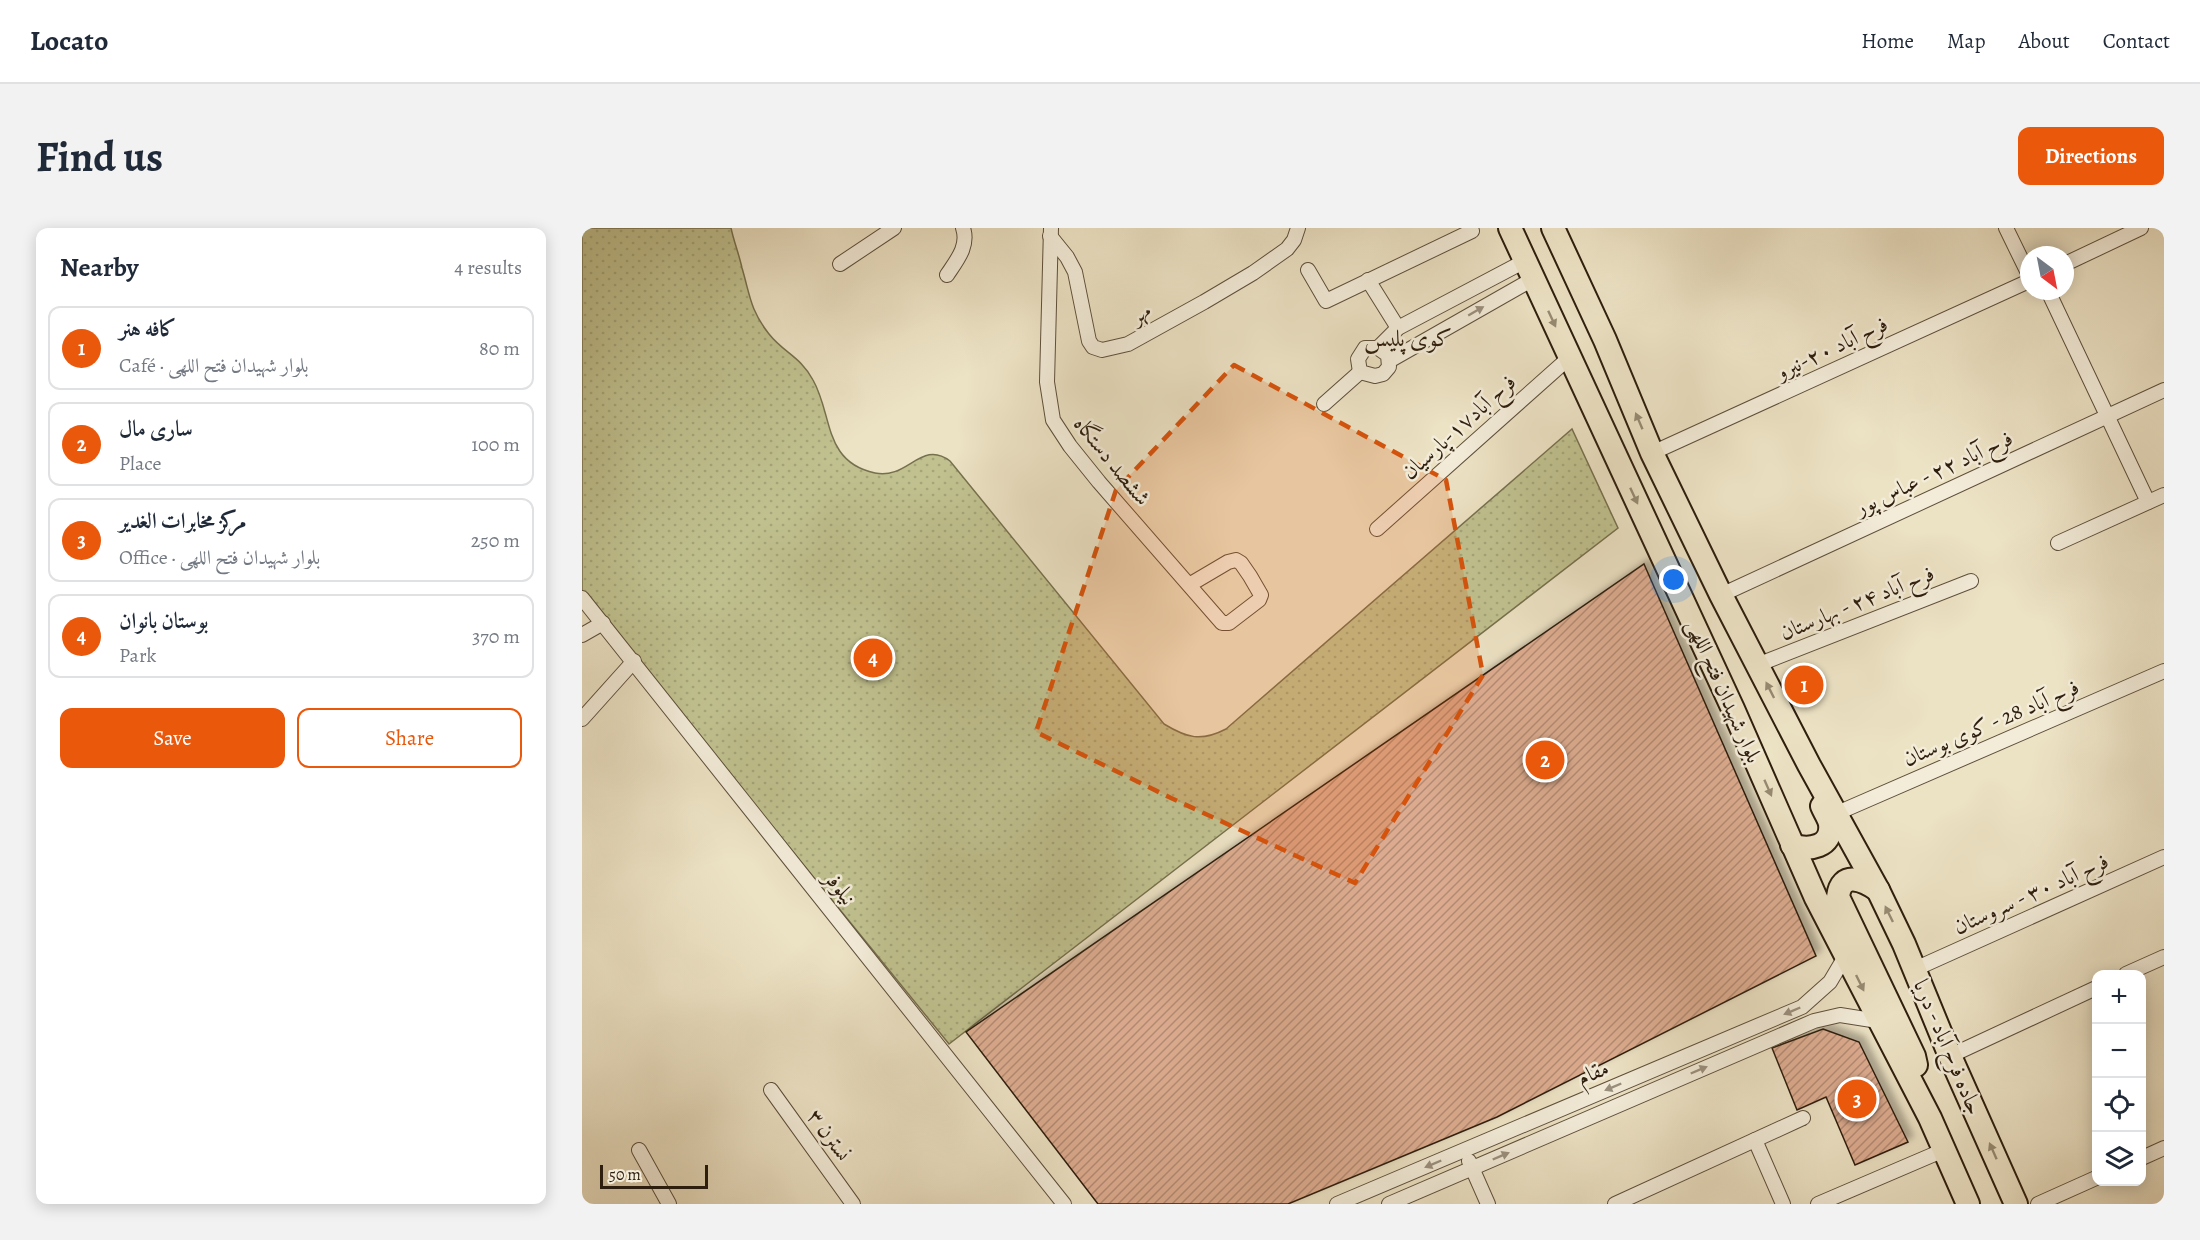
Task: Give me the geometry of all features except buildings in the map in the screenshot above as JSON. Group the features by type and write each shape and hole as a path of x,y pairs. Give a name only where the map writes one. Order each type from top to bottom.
{"main road":[{"name":"بلوار شهیدان فتح اللهی","path":"1510,228 1733,709 1816,898 1930,1118"},
{"name":"بلوار شهیدان فتح اللهی","path":"1553,228 1605,340 1652,453 1721,595 1835,814 1878,890"},
{"path":"1784,716 1787,735 1830,822 1825,842 1806,849 1792,845"},
{"path":"1878,890 1864,880 1855,879 1846,882 1839,889 1838,897 1914,1056 1930,1118"},
{"name":"جاده فرح آباد - دریا","path":"1878,890 1915,969 1950,1056 2016,1204"},
{"name":"جاده فرح آباد - دریا","path":"1930,1118 1968,1204"}],"street":[{"path":"840,264 894,228"},
{"path":"948,275 964,247 966,237 963,228"},
{"name":"مهر","path":"1050,232 1075,272 1089,341 1094,347 1102,350 1128,344 1253,273 1287,249 1294,240 1298,228"},
{"path":"2006,228 2020,257"},
{"path":"2074,260 2141,228"},
{"path":"1308,270 1326,301 1472,231"},
{"name":"ششصد دستگاه","path":"1050,232 1047,382 1053,420 1070,446 1189,585 1222,623 1229,623 1259,600 1260,595 1241,562 1236,560 1228,562 1189,585"},
{"path":"1378,348 1398,328 1529,270"},
{"path":"1389,361 1529,270"},
{"path":"1368,280 1398,328"},
{"name":"فرح آباد ۲۰-نیرو","path":"1652,453 2020,285"},
{"path":"2052,300 2148,502"},
{"path":"1365,348 1378,348 1388,355 1389,367 1383,374 1375,376 1360,372 1358,359 1365,348"},
{"name":"فرح آباد۱۷-پارسیان","path":"1377,529 1570,357"},
{"path":"1324,404 1360,372"},
{"name":"فرح آباد ۲۲ - عباس پور","path":"1721,595 2164,390"},
{"path":"2058,543 2164,495"},
{"name":"فرح آباد ۲۴ - بهارستان","path":"1757,665 1971,581"},
{"name":"نیلوفر","path":"582,598 1064,1204"},
{"path":"582,635 603,623"},
{"path":"582,719 634,661"},
{"name":"فرح آباد 28 - کوی بوستان","path":"1835,814 2164,671"},
{"name":"فرح آباد ۳۰ - سروستان","path":"1915,969 2164,857"},
{"name":"مقام","path":"1336,1204 1802,1007 1830,982 1846,955"},
{"path":"2137,970 2164,957"},
{"path":"1950,1056 2092,990"},
{"name":"مقام","path":"1389,1204 1814,1021 1840,1015 1878,1021"},
{"name":"نسترن ۳","path":"771,1090 853,1204"},
{"path":"1615,1204 1803,1118"},
{"path":"1755,1140 1783,1204"},
{"path":"2146,1156 2164,1148"},
{"path":"639,1150 669,1204"},
{"path":"1818,1204 1944,1150"},
{"path":"1465,1151 1488,1204"},
{"path":"2038,1204 2092,1180"}],"highlighted area":[{"path":"1234,365 1446,480 1483,675 1355,883 1171,798 1036,732 1116,490"}],"green space":[{"path":"582,228 731,228 754,310 775,340 797,360 813,380 832,435 846,459 858,467 875,473 887,474 931,455 940,455 950,461 1164,724 1180,733 1201,737 1226,729 1572,429 1618,528 949,1044 582,592"}],"place":[{"name":"بوستان بانوان","path":"873,658"},
{"name":"کافه هنر","path":"1804,685"},
{"name":"ساری مال","path":"1545,760"},
{"name":"مرکز مخابرات الغدیر","path":"1857,1099"}],"district":[{"name":"کوی پلیس","path":"1408,338"}]}
